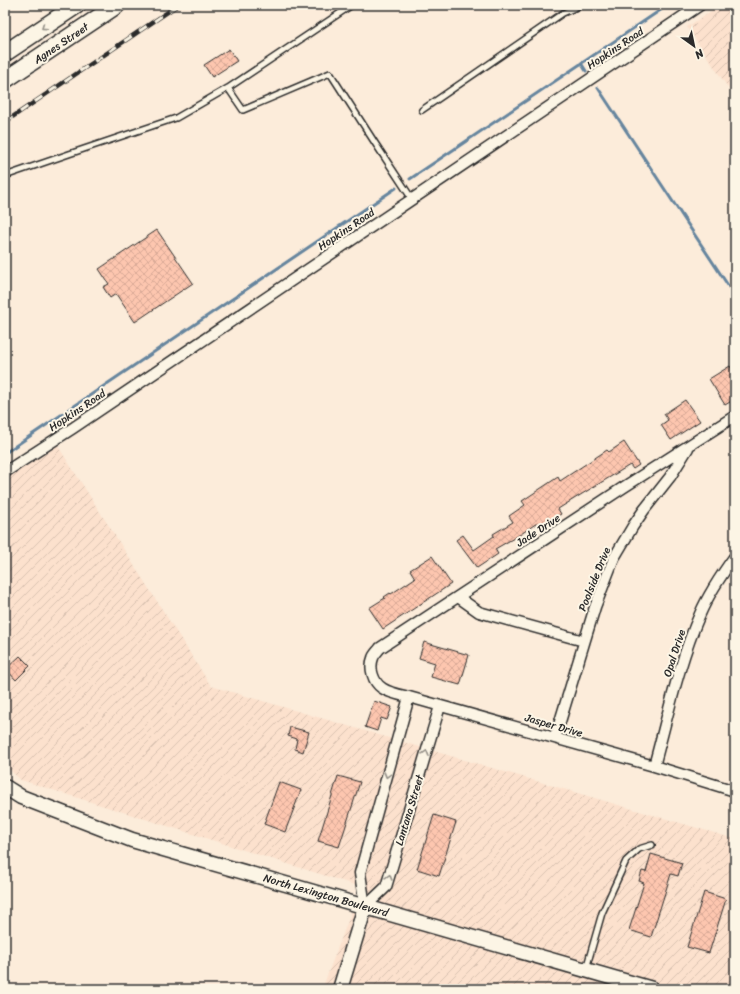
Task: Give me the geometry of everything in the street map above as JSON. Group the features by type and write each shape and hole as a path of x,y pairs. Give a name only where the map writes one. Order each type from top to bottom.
{"main road":[{"name":"Agnes Street","path":"5,53 77,5"},
{"name":"Agnes Street","path":"5,80 117,5"}],"street":[{"name":"Hopkins Road","path":"5,472 74,428 700,5"},
{"name":"Jade Drive","path":"372,674 371,665 373,656 380,648 624,487 735,416"},
{"name":"Poolside Drive","path":"555,738 595,607 614,558 633,526 670,477 689,446"},
{"name":"Opal Drive","path":"654,766 683,659 700,613 720,577 735,556"},
{"path":"458,597 479,612 584,641"},
{"name":"Jasper Drive","path":"372,674 377,684 383,689 654,766 735,791"},
{"name":"Lantana Street","path":"340,989 365,907 360,874 409,697"},
{"name":"Lantana Street","path":"365,907 386,887 440,706"},
{"name":"North Lexington Boulevard","path":"5,787 21,797 132,840 652,989"}],"lane":[{"path":"5,176 176,118 228,88 352,5"},
{"path":"422,110 563,13 581,5"},
{"path":"228,88 243,110 330,73 374,143 412,199"},
{"path":"586,970 602,913 626,861 639,849 652,845"}],"shaded area":[{"path":"720,5 735,5 735,98 687,27"},
{"path":"56,443 211,686 735,839 735,989 322,989 361,887 21,780 5,766 5,479"}],"building":[{"path":"229,49 237,61 212,77 204,65"},
{"path":"157,230 193,283 135,322 116,294 110,298 103,287 109,284 99,269"},
{"path":"730,366 735,374 735,399 725,405 709,379"},
{"path":"685,400 700,421 671,440 661,425 668,420 664,414"},
{"path":"624,442 639,465 633,469 630,465 558,509 561,514 555,518 540,527 537,523 495,549 498,554 477,568 456,540 463,535 474,550 494,536 493,534 513,522 509,516 525,505 522,501 558,477 560,481 607,450 609,452"},
{"path":"432,556 451,584 383,629 369,608 415,578 410,570"},
{"path":"424,642 469,655 460,685 431,677 435,663 419,658"},
{"path":"20,656 30,666 16,680 6,669"},
{"path":"374,701 392,707 387,720 381,718 377,731 365,727"},
{"path":"290,727 309,732 303,752 295,749 297,739 288,736"},
{"path":"338,776 360,782 339,847 318,841"},
{"path":"279,782 301,790 285,832 264,824"},
{"path":"434,815 456,822 439,876 417,869"},
{"path":"651,854 682,863 678,876 671,874 651,937 629,930 644,883 639,881 642,871 646,872"},
{"path":"704,892 726,899 709,953 687,947"}],"waterway":[{"path":"410,179 668,5"},
{"path":"581,63 586,71"},
{"path":"598,88 735,296"},
{"path":"5,453 396,188"}],"railway":[{"path":"5,122 178,5"}]}
